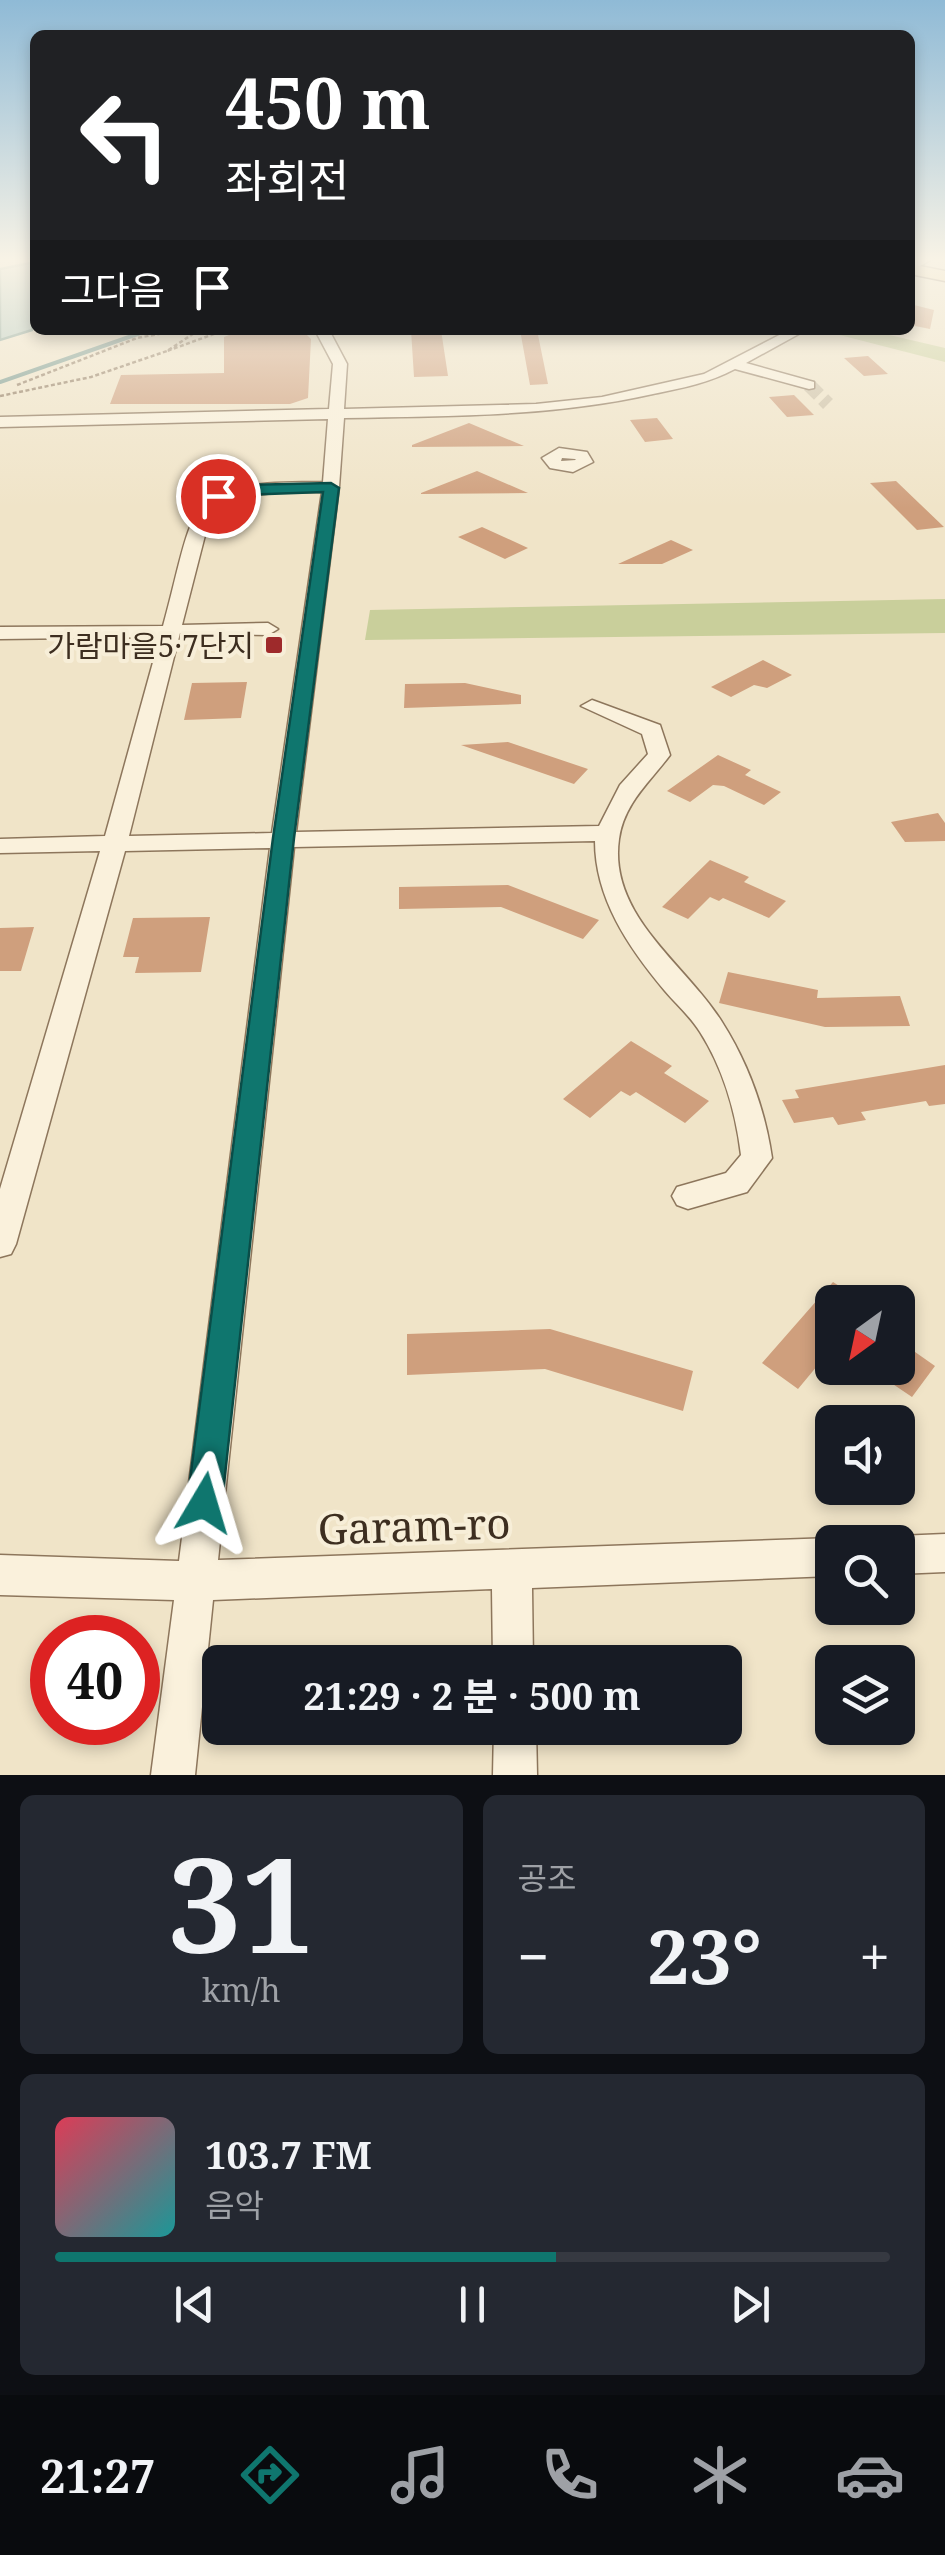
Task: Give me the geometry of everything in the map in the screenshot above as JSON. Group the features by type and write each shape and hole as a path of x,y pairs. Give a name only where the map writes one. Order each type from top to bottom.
{"street":[{"path":"172,1775 284,838 331,488 340,364 328,342"},
{"path":"0,422 338,413 560,429 735,365 777,342"},
{"path":"735,365 809,385"},
{"path":"0,1244 208,503 243,490 331,488"},
{"path":"188,630 268,629"},
{"path":"0,633 160,631"},
{"path":"592,706 652,730 659,755 628,783 612,810 604,850 610,880 628,918 671,980 711,1026 754,1125 757,1158 736,1183 688,1196"},
{"path":"0,846 607,832"},
{"path":"915,1554 945,1553"},
{"name":"Garam-ro","path":"0,1575 195,1581 815,1558"},
{"path":"512,1569 514,1645"},
{"path":"514,1745 515,1775"}],"path":[{"path":"17,385 127,342"},
{"path":"167,351 181,342"},
{"path":"0,396 91,377 193,342"}],"green space":[{"path":"866,342 919,342 945,348 945,362"},
{"path":"945,599 945,633 365,640 370,610"}],"building":[{"path":"224,342 311,342 308,398 290,404 110,404 121,375 224,373"},
{"path":"412,342 443,342 448,376 414,377"},
{"path":"522,342 539,342 548,384 530,385"},
{"path":"868,356 888,374 864,376 844,358"},
{"path":"794,395 814,415 787,417 769,397"},
{"path":"657,418 673,439 645,442 630,420"},
{"path":"469,423 524,446 412,447 412,445"},
{"path":"477,471 528,493 421,494 421,493"},
{"path":"896,481 944,527 917,530 870,483"},
{"path":"482,527 528,548 505,559 458,537"},
{"path":"671,540 693,550 662,564 618,564"},
{"path":"763,660 792,675 767,688 754,685 731,697 711,687"},
{"path":"247,682 241,718 184,720 192,683"},
{"path":"465,683 521,695 521,704 404,708 405,684"},
{"path":"508,742 588,769 574,784 461,745"},
{"path":"718,755 751,770 745,775 781,792 764,805 724,786 713,785 690,802 667,791"},
{"path":"938,813 945,823 945,841 905,842 891,822"},
{"path":"710,860 749,877 744,882 786,901 769,918 723,898 719,901 710,897 688,919 662,907"},
{"path":"508,885 599,920 583,939 501,907 399,909 399,887"},
{"path":"210,917 201,972 135,973 139,957 123,957 133,918"},
{"path":"34,927 21,971 0,971 0,928"},
{"path":"728,972 818,990 817,998 900,996 910,1026 825,1027 719,1003"},
{"path":"631,1041 672,1066 664,1073 709,1101 685,1123 636,1092 630,1096 621,1091 590,1118 563,1099"},
{"path":"945,1065 945,1104 929,1106 926,1101 861,1112 866,1120 838,1125 833,1117 794,1123 782,1100 799,1098 795,1090"},
{"path":"815,1303 815,1368 798,1389 762,1363"},
{"path":"550,1329 693,1371 683,1411 545,1369 407,1375 407,1334"},
{"path":"915,1352 935,1366 912,1397 894,1385 915,1385"}],"waterway":[{"path":"0,382 115,342"}],"tunnel":[{"path":"809,385 828,404"}],"place":[{"name":"가람마을5·7단지","path":"274,645"}],"route":[{"path":"204,1503 284,838 331,488 243,490 218,496"}]}
